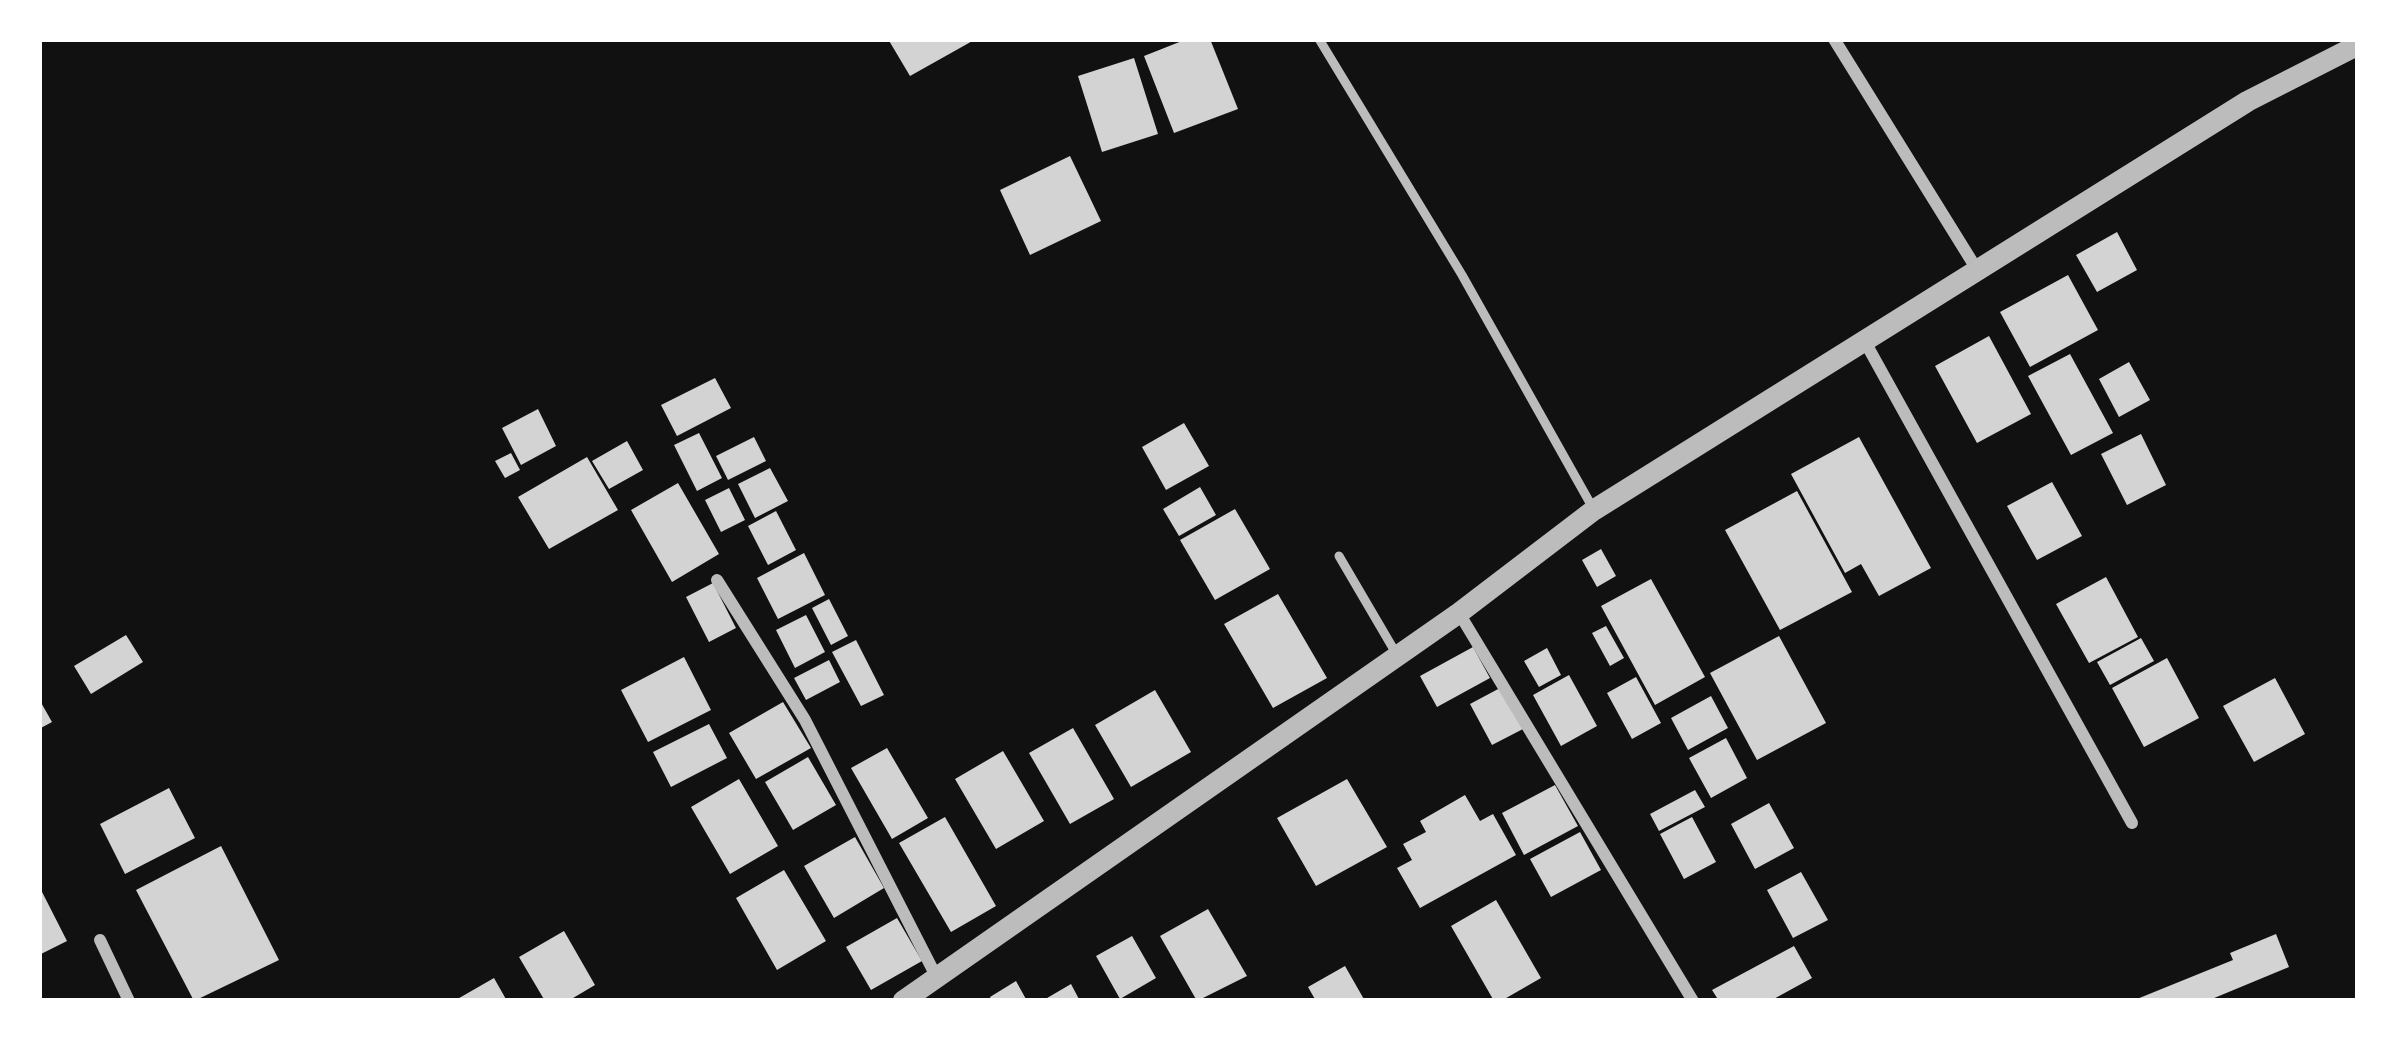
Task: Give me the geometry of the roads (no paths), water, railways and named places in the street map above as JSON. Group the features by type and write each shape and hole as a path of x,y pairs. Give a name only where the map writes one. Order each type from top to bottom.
{"street":[{"path":"1834,39 1976,268"},
{"path":"903,1001 1459,614 1594,510 2248,101 2358,45"},
{"path":"1863,339 2132,823"},
{"path":"717,580 805,720 937,980"},
{"path":"1459,614 1693,1001"},
{"path":"100,940 129,1001"}],"lane":[{"path":"1319,39 1462,275 1594,510"},
{"path":"1339,556 1397,656"}]}
